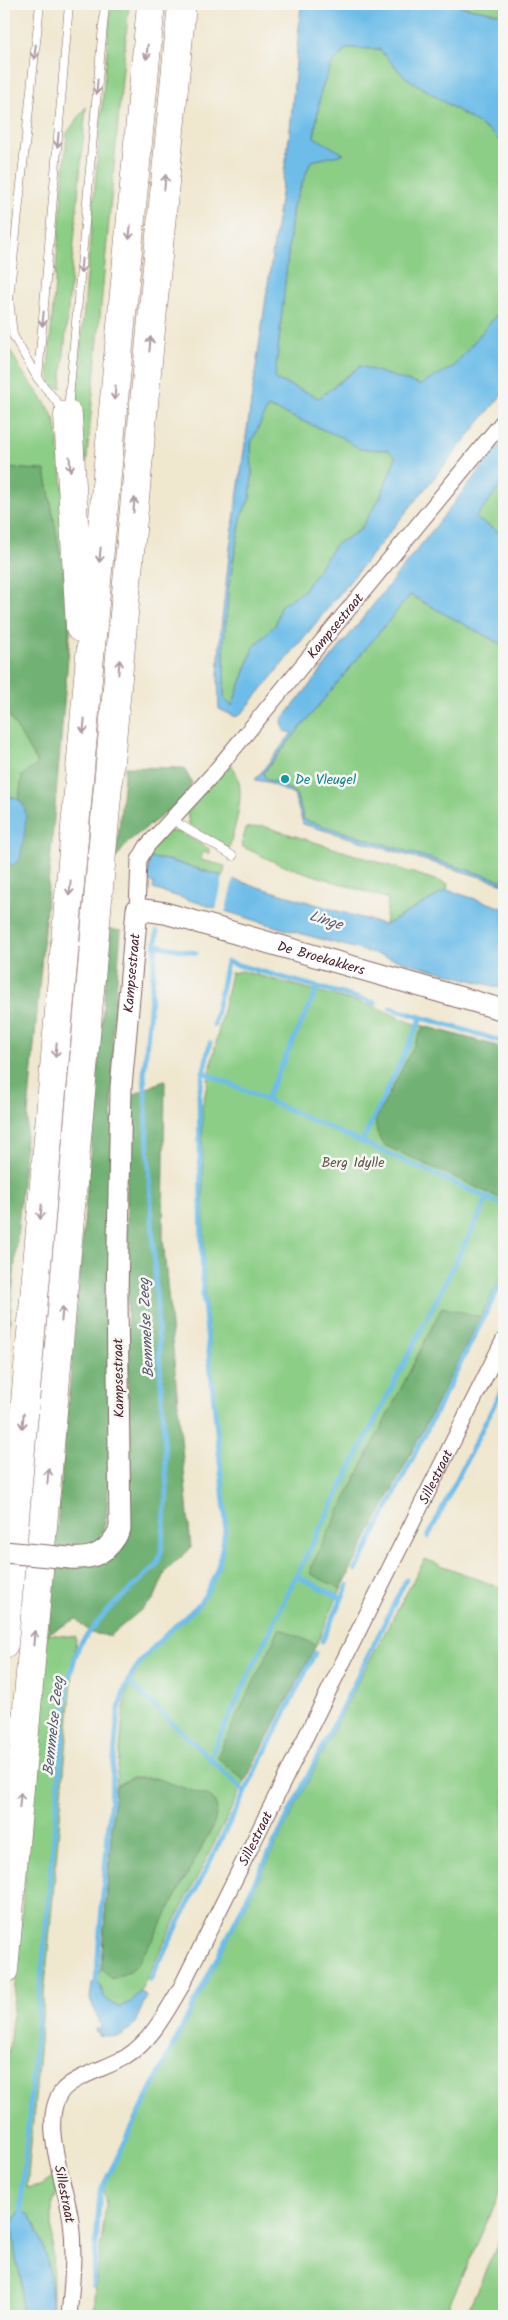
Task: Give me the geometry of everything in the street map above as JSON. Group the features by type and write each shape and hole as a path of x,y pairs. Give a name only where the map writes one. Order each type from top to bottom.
{"highway":[{"path":"4,1644 88,678 151,4"},
{"path":"4,1970 111,750 182,4"},
{"path":"68,415 78,618 88,678"}],"street":[{"name":"Kampsestraat","path":"4,1552 86,1559 98,1554 114,1540 120,1529 117,1297 121,1087 137,909 139,860 146,846 213,774 504,420"},
{"name":"De Broekakkers","path":"137,909 174,915 504,1010"},
{"name":"Sillestraat","path":"69,2316 73,2245 71,2219 53,2131 56,2105 62,2091 71,2083 126,2057 148,2038 180,1989 504,1339"}],"lane":[{"path":"40,4 6,300 13,335 38,379 68,415"},
{"path":"38,379 69,4"},
{"path":"68,415 105,4"},
{"path":"171,819 233,856"}],"green space":[{"path":"111,4 129,4 83,500 75,443 77,389"},
{"path":"454,4 504,4 504,15 467,8"},
{"path":"347,48 379,49 404,76 491,132 504,145 504,306 453,367 420,386 360,366 319,398 275,379 293,206 311,161 343,154 314,138 321,90 332,64"},
{"path":"86,107 61,388 52,386 48,369 67,133"},
{"path":"4,339 21,370 49,408 56,423 74,587 68,658 69,604 45,471 4,468"},
{"path":"268,407 341,437 360,449 388,450 396,456 380,498 360,530 335,545 303,591 280,606 276,624 254,647 232,706 224,700 224,643 229,584 242,514 250,498 252,475 251,443"},
{"path":"4,468 45,470 69,604 68,658 4,1388 4,861 13,865 20,859 25,819 23,805 19,800 22,776 38,764 7,712 4,712"},
{"path":"504,482 504,535 475,518"},
{"path":"410,595 504,646 504,881 304,820 296,794 279,783 267,780 263,773"},
{"path":"4,712 7,712 38,764 22,776 19,800 14,797 4,796"},
{"path":"230,763 236,772 240,794 237,817 229,849 189,824 187,812"},
{"path":"125,767 184,768 192,783 181,801 129,841 116,858"},
{"path":"263,826 448,884 447,890 385,925 388,899 279,864 241,846 246,828"},
{"path":"170,831 182,833 209,849 209,854 203,852 201,860 225,866 223,876 168,860 149,858 150,851"},
{"path":"110,929 121,931 113,1027 107,1507 104,1526 97,1542 91,1548 72,1552 55,1549"},
{"name":"Berg Idylle","path":"242,971 376,1007 412,1023 504,1048 504,1271 341,1589 316,1645 245,1781 140,1992 131,2002 119,2007 106,1999 100,1984 96,1982 101,1968 114,1803 123,1713 127,1694 132,1678 145,1657 162,1639 190,1615 206,1597 216,1577 225,1532 226,1521 205,1290 202,1108 231,973"},
{"path":"424,1026 504,1048 504,1200 384,1145 377,1132 375,1121"},
{"path":"165,1080 163,1238 191,1548 166,1571 154,1599 110,1636 90,1633 76,1619 47,1634 53,1566 77,1568 129,1521 126,1098"},
{"path":"442,1307 481,1317 341,1589 311,1574 310,1569"},
{"path":"425,1559 504,1589 504,2185 444,2316 94,2316 96,2283 106,2205 103,2189 359,1680"},
{"path":"280,1628 316,1645 245,1781 217,1757"},
{"path":"47,1634 76,1637 27,2188 41,2185 54,2176 57,2192 52,2202 53,2310 49,2276 36,2224 16,2260 21,2277 22,2316 4,2316 4,2106"},
{"path":"131,1778 155,1778 207,1796 214,1800 217,1809 214,1824 157,1932 137,1965 130,1971 112,1979 101,1968 115,1787"},
{"path":"504,2230 504,2316 465,2316"}],"water":[{"path":"301,4 454,4 504,15 504,145 491,132 404,76 379,49 347,48 332,64 321,90 314,137 344,154 311,161 293,206 275,379 319,398 360,366 420,385 453,367 504,306 504,392 244,711 236,717 219,709 218,676 221,629 230,548 290,131","holes":["268,407 341,437 360,449 388,450 396,457 380,498 360,530 335,545 303,591 280,606 276,624 254,647 232,706 224,699 224,643 229,584 242,514 250,498 252,475 251,443"]},
{"path":"504,440 504,482 475,518 504,535 504,646 410,595 263,773 267,780 279,783 296,794 304,820 504,881 504,884 303,824 294,795 267,782 255,780 292,733 284,731 282,720"},
{"path":"4,796 20,801 24,807 25,814 25,830 20,859 13,865 4,861"},
{"name":"Linge","path":"149,858 168,860 385,925 447,890 504,908 504,989 284,929 153,889 154,883 147,881"},
{"path":"92,1983 100,1984 106,1998 119,2007 131,2002 140,1992 145,1994 146,1998 135,2023 124,2035 116,2037 99,2035 99,2032 96,2032 95,2029 100,2029 101,2025 90,1999"},
{"path":"19,2212 29,2214 40,2236 50,2277 52,2316 22,2316 21,2277 16,2260 12,2226"}],"pier":[{"path":"224,873 234,876 225,913 216,910"}],"waterway":[{"name":"Bemmelse Zeeg","path":"23,2217 21,2203 68,1681 79,1645 106,1612 157,1565 162,1547 167,1491 144,1074 157,932"},
{"path":"155,945 196,953"},
{"path":"214,1025 227,962 375,1003"},
{"path":"266,1099 318,987"},
{"path":"390,1008 504,1042"},
{"path":"362,1142 421,1019"},
{"path":"96,1982 117,1723 124,1693 129,1680 143,1658 199,1604 211,1585 221,1554 225,1532 226,1521 203,1293 199,1093 210,1043"},
{"path":"203,1072 504,1205"},
{"path":"209,1759 296,1576 488,1198"},
{"path":"356,1570 504,1277"},
{"path":"428,1537 504,1385"},
{"path":"296,1576 341,1598"},
{"path":"93,2285 100,2192 406,1580"},
{"path":"322,1641 348,1585"},
{"path":"150,1980 315,1653"},
{"path":"128,1681 244,1791"}],"place":[{"name":"De Vleugel","path":"285,779"}]}
